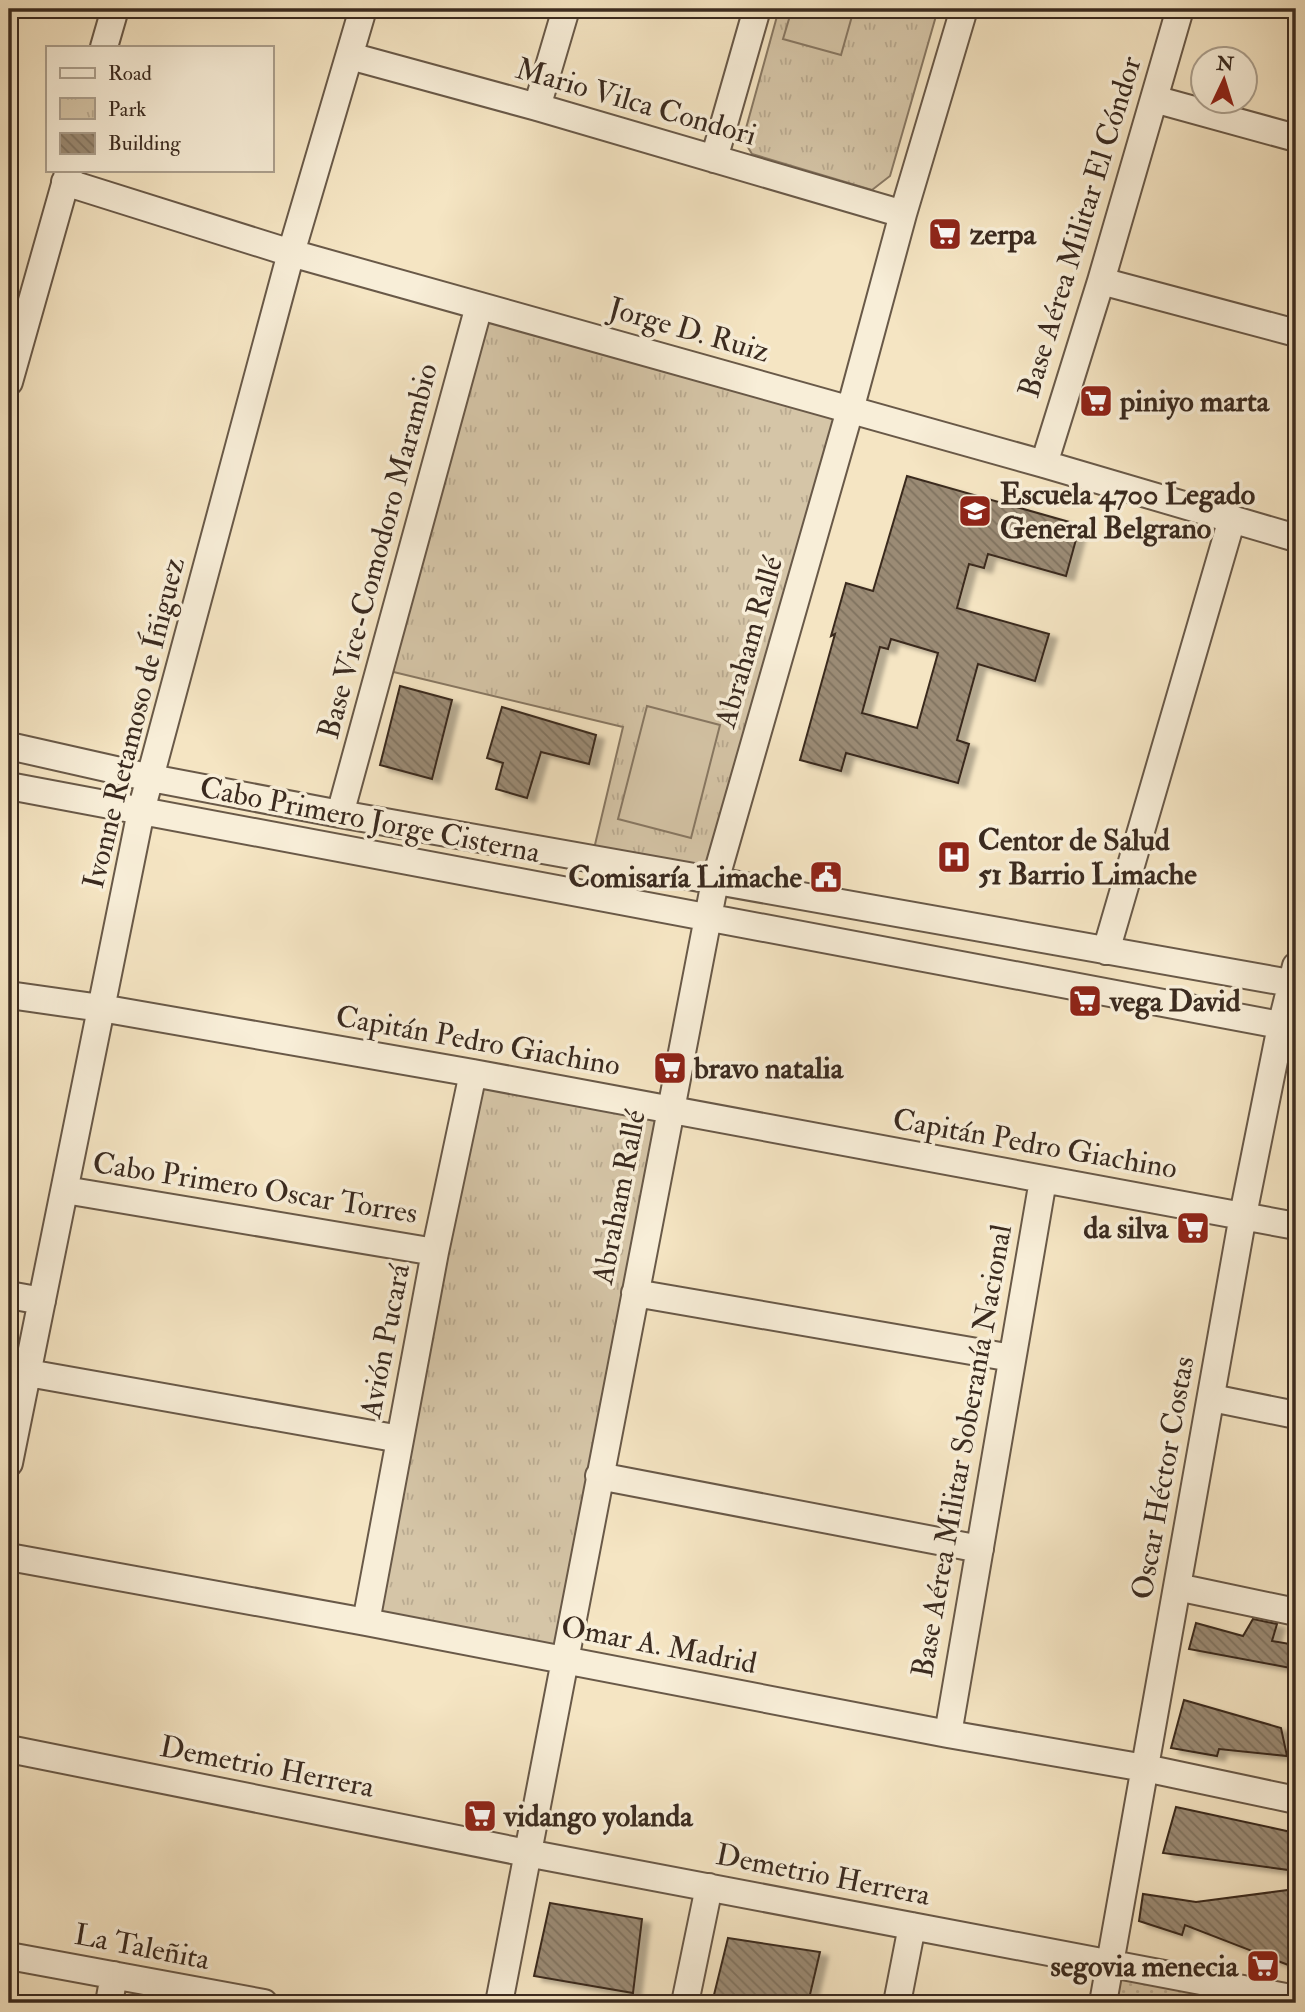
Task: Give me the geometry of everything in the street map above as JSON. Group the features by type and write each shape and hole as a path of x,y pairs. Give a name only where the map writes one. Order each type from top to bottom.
{"street":[{"path":"104,46 115,9"},
{"name":"Ivonne Retamoso de Íñiguez","path":"9,1463 141,811 290,253 363,9"},
{"path":"537,107 566,9"},
{"path":"714,159 757,9"},
{"name":"Abraham Rallé","path":"499,2003 715,881 850,410 903,214 964,9"},
{"name":"Base Aérea Militar El Cóndor","path":"1044,464 1101,281 1180,9"},
{"name":"Mario Vilca Condori","path":"350,56 537,107 903,214"},
{"path":"1154,99 1296,138"},
{"path":"9,382 67,176"},
{"name":"Jorge D. Ruiz","path":"67,176 290,253 1044,464 1296,538"},
{"path":"1101,281 1296,333"},
{"name":"Base Vice-Comodoro Marambio","path":"340,814 479,306"},
{"path":"1106,951 1232,519"},
{"name":"Cabo Primero Jorge Cisterna","path":"9,746 151,778 340,814 1106,951 1295,978"},
{"name":"Cabo Primero Jorge Cisterna","path":"9,786 1289,1027"},
{"name":"Oscar Héctor Costas","path":"1103,2003 1243,1215 1289,1027 1295,978"},
{"name":"Capitán Pedro Giachino","path":"9,995 101,1008 473,1073 1296,1226"},
{"name":"Avión Pucará","path":"366,1622 435,1252 473,1073"},
{"name":"Base Aérea Militar Soberanía Nacional","path":"948,1734 1043,1180"},
{"name":"Cabo Primero Oscar Torres","path":"65,1190 435,1252"},
{"path":"635,1293 1012,1358"},
{"path":"9,1295 42,1301"},
{"path":"28,1373 400,1439"},
{"path":"1212,1398 1296,1415"},
{"path":"599,1476 980,1549"},
{"name":"Omar A. Madrid","path":"9,1558 366,1622 948,1734 1145,1768 1296,1800"},
{"path":"1177,1587 1296,1612"},
{"name":"Demetrio Herrera","path":"9,1749 527,1853 1296,1999"},
{"path":"685,2003 709,1887"},
{"path":"898,2003 912,1926"},
{"name":"La Taleñita","path":"9,1956 264,2003"},
{"path":"109,2003 114,1975"}],"green space":[{"path":"779,9 938,9 890,176 872,190 752,154 743,139"},
{"path":"792,9 854,9 841,55 783,39"},
{"path":"480,307 849,410 712,876 593,853 623,727 381,669"},
{"path":"647,706 720,725 691,838 618,819"},
{"path":"474,1075 668,1111 564,1660 367,1621"},
{"path":"1115,1968 1234,1990 1231,2003 1108,2003"}],"building":[{"path":"907,476 1080,525 1066,576 988,554 984,568 969,564 957,608 1049,634 1035,681 978,664 957,740 969,744 958,783 846,753 841,771 800,760 835,634 831,636 846,583 873,591","holes":["891,639 938,653 917,728 862,713 880,647 888,649"]},
{"path":"400,686 452,700 432,779 380,765"},
{"path":"502,707 596,735 589,764 541,752 527,798 496,789 503,763 487,758"},
{"path":"1253,1619 1277,1624 1272,1641 1296,1645 1296,1669 1189,1649 1196,1623 1243,1636"},
{"path":"1184,1700 1281,1728 1287,1756 1219,1749 1217,1756 1171,1748"},
{"path":"1176,1807 1296,1833 1296,1871 1163,1853"},
{"path":"1296,1889 1296,1968 1185,1925 1182,1935 1139,1921 1143,1894 1196,1902"},
{"path":"550,1903 642,1919 633,1993 534,1976"},
{"path":"728,1938 820,1952 808,2003 712,2003"}],"place":[{"name":"zerpa","path":"945,234"},
{"name":"piniyo marta","path":"1096,401"},
{"name":"Escuela 4700 Legado General Belgrano","path":"975,511"},
{"name":"Centor de Salud 51 Barrio Limache","path":"954,857"},
{"name":"Comisaría Limache","path":"826,877"},
{"name":"vega David","path":"1085,1001"},
{"name":"bravo natalia","path":"670,1068"},
{"name":"da silva","path":"1193,1228"},
{"name":"vidango yolanda","path":"480,1816"},
{"name":"segovia menecia","path":"1263,1966"}]}
